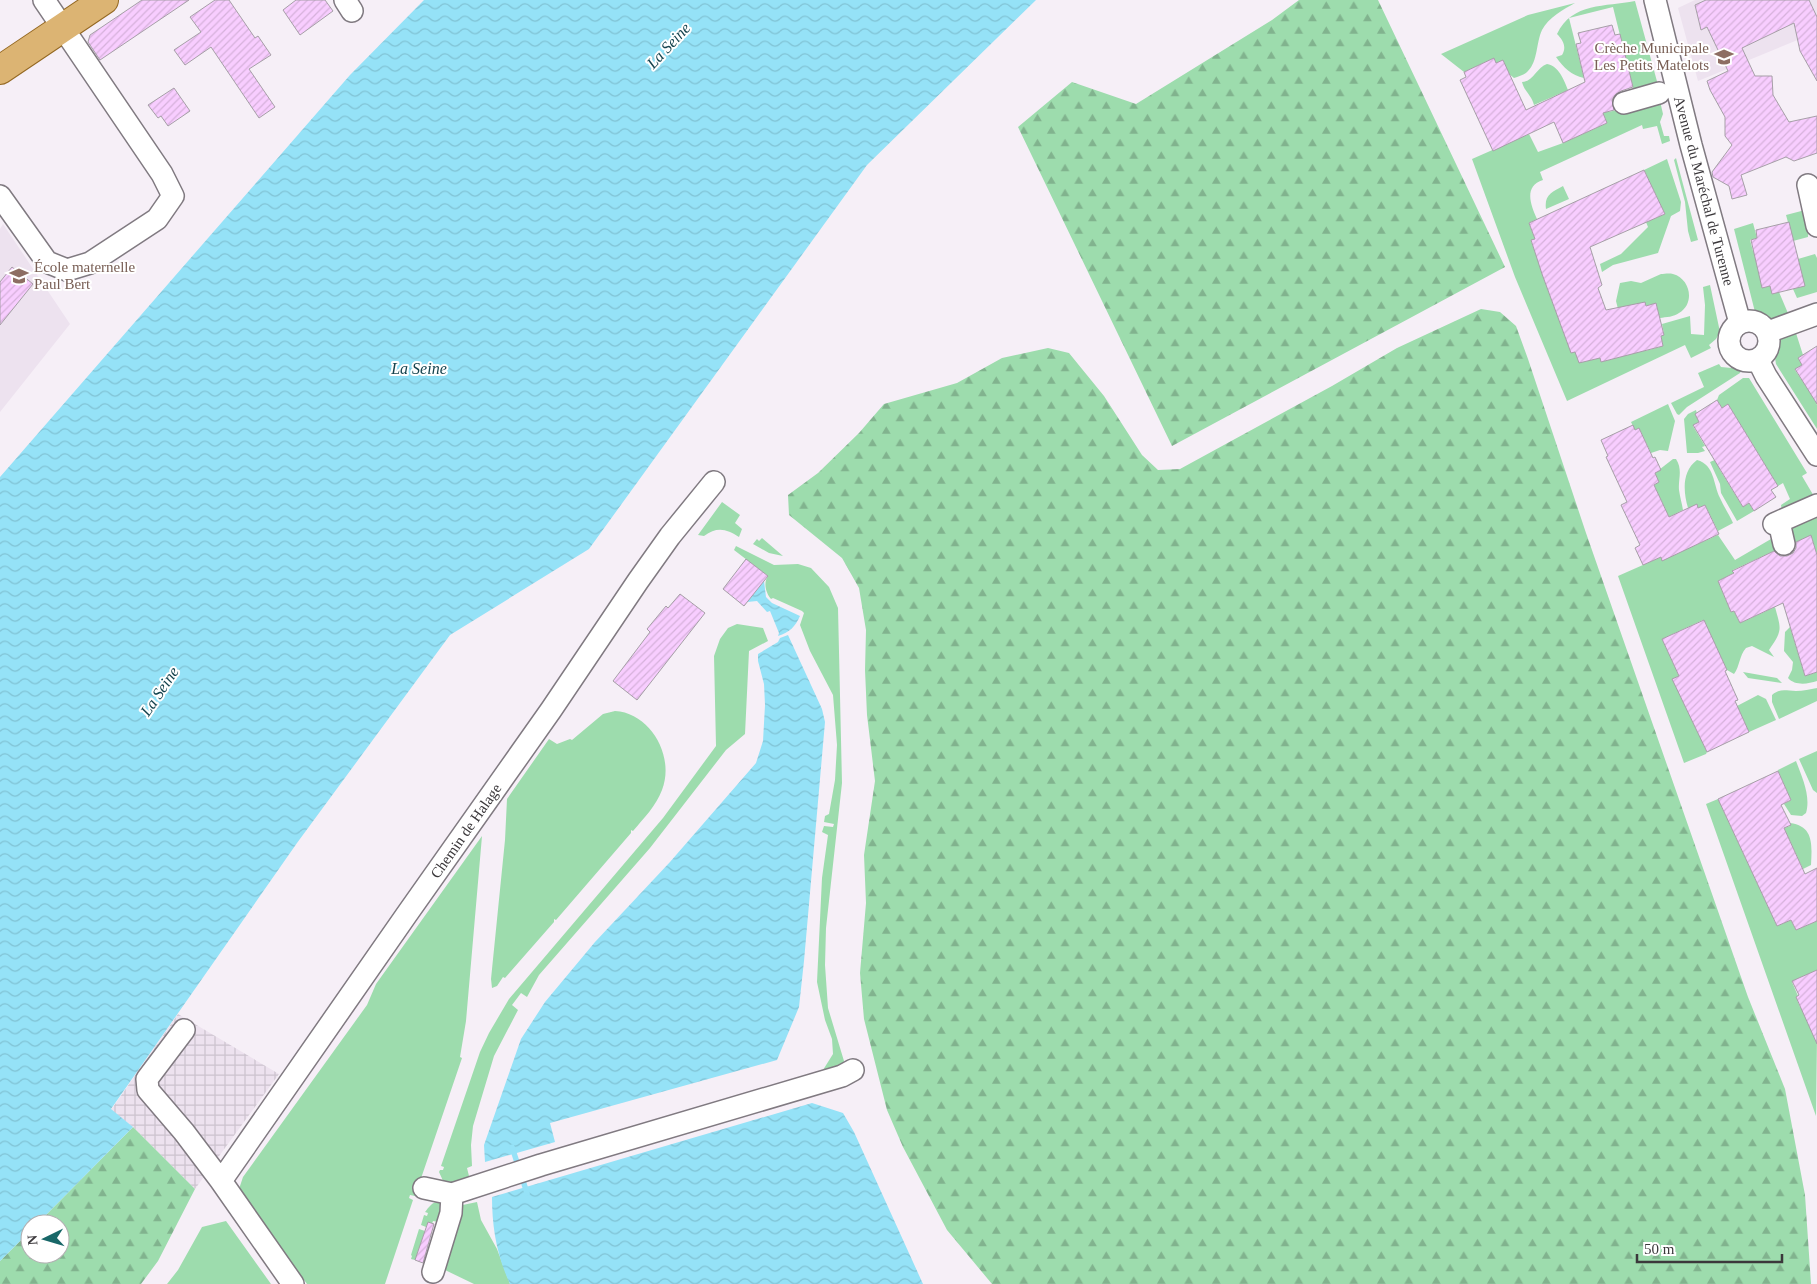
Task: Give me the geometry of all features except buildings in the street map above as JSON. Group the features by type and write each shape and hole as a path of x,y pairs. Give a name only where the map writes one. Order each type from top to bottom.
{"main road":[{"path":"0,70 104,0"}],"street":[{"path":"0,196 47,262 67,270 90,263 157,219 173,196 162,174 44,0"},
{"name":"Avenue du Maréchal de Turenne","path":"1655,0 1691,145 1740,323"},
{"path":"1624,102 1659,94"},
{"path":"1808,185 1817,226"},
{"path":"1768,332 1817,314"},
{"path":"1751,320 1763,326 1768,332 1770,339 1769,347 1765,355 1758,360 1752,362 1742,360 1736,357 1730,348 1729,338 1732,330 1740,323 1751,320"},
{"path":"1758,360 1766,376 1817,455"},
{"name":"Chemin de Halage","path":"221,1181 406,914 546,718 638,581 670,536 714,482"},
{"path":"1784,544 1777,523 1817,505"},
{"path":"184,1030 147,1079 148,1090 184,1132 221,1181 293,1284"},
{"path":"424,1188 452,1194 542,1164 842,1076 853,1070"},
{"path":"433,1272 451,1213 452,1194"}],"shaded area":[{"name":"Crèche Municipale Les Petits Matelots","path":"1695,0 1817,0 1817,32 1698,81 1678,8"},
{"name":"École maternelle Paul Bert","path":"3,224 70,324 0,412 0,229"},
{"path":"178,1014 279,1074 195,1189 133,1127 111,1110"}],"green space":[{"path":"1299,0 1378,0 1505,267 1172,446 1018,127 1072,82 1136,104 1272,20"},
{"path":"1635,1 1658,85 1634,92 1613,7 1570,18 1581,11 1591,8"},
{"path":"1575,3 1557,14 1542,30 1534,62 1525,74 1514,78 1509,74 1503,60 1496,63 1494,58 1464,72 1441,54 1528,15"},
{"path":"1569,18 1584,78 1568,70 1556,57 1562,55 1564,49 1563,41 1557,34"},
{"path":"1547,64 1558,70 1568,90 1534,105 1522,82 1529,80 1540,68"},
{"path":"1660,101 1663,114 1660,122 1664,136 1669,136 1670,141 1662,144 1657,126 1643,129 1642,125 1540,172 1543,180 1533,187 1530,197 1537,219 1529,223 1535,239 1531,241 1575,352 1600,358 1601,362 1634,353 1634,349 1645,351 1663,346 1661,336 1664,334 1662,324 1690,316 1691,334 1704,335 1705,305 1703,287 1710,285 1720,332 1709,345 1711,348 1691,358 1685,345 1567,401 1515,277 1472,159 1529,134 1538,152 1607,123 1601,108 1608,112"},
{"path":"1676,158 1698,240 1691,242 1685,202 1674,160"},
{"path":"1667,159 1681,202 1680,211 1671,216 1658,253 1613,265 1602,272 1600,264 1621,254 1648,227 1646,222 1665,214 1644,170"},
{"path":"1563,186 1569,199 1546,209 1548,197 1552,192"},
{"path":"1809,209 1808,237 1793,241 1786,215"},
{"path":"1753,223 1757,238 1750,240 1753,251 1757,250 1762,288 1770,286 1772,294 1779,292 1790,318 1772,323 1767,317 1755,312 1734,229"},
{"path":"1815,254 1817,258 1817,292 1797,298 1793,289 1798,259"},
{"path":"1661,274 1673,274 1684,281 1689,292 1689,298 1684,309 1670,317 1660,318 1656,304 1618,309 1616,301 1620,283 1631,281 1641,283"},
{"path":"1481,309 1500,312 1516,326 1748,997 1785,1089 1805,1195 1811,1284 992,1284 947,1230 903,1147 887,1110 864,1019 860,973 866,903 864,855 875,781 867,715 866,630 859,588 842,558 789,515 788,495 818,473 859,433 884,404 957,383 1002,358 1048,348 1069,353 1104,396 1142,455 1158,470 1180,469 1332,386 1397,348"},
{"path":"1795,330 1803,355 1798,358 1802,365 1795,370 1801,379 1804,377 1817,401 1817,429 1776,364 1775,358 1779,336"},
{"path":"1719,364 1721,367 1742,369 1740,373 1687,407 1679,415 1677,414 1671,403 1704,387 1698,373"},
{"path":"1743,378 1749,378 1807,473 1802,476 1815,498 1782,511 1781,505 1790,499 1783,483 1778,486 1728,404 1722,408 1717,400 1719,395"},
{"path":"1668,404 1675,421 1668,451 1660,450 1651,453 1639,428 1635,430 1631,422"},
{"path":"1696,410 1699,422 1693,426 1705,446 1702,447 1705,451 1687,453 1684,419 1688,414"},
{"path":"1673,459 1676,459 1679,467 1679,490 1683,510 1669,517 1654,485 1659,482 1655,473"},
{"path":"1717,459 1720,470 1743,507 1749,503 1754,511 1737,521 1721,493 1720,484 1710,462"},
{"path":"1697,460 1707,466 1713,476 1720,498 1733,523 1718,531 1705,505 1698,508 1697,505 1688,508 1685,495 1686,476"},
{"path":"722,502 740,515 735,523 742,529 739,537 722,530 713,531 704,536 698,535"},
{"path":"1817,514 1817,555 1811,535 1792,544 1789,527"},
{"path":"1718,535 1735,560 1771,539 1776,550 1733,570 1734,573 1718,581 1731,612 1734,611 1740,623 1775,607 1780,629 1777,638 1769,650 1774,657 1752,646 1746,648 1734,674 1727,670 1703,620 1662,639 1679,676 1673,679 1707,752 1684,763 1618,576 1661,557 1662,560"},
{"path":"762,538 783,556 769,553 753,544 757,539 759,541"},
{"path":"736,546 774,565 798,564 811,568 829,587 838,608 842,783 826,928 825,965 828,1008 844,1061 843,1064 818,1078 833,1054 832,1039 825,1020 817,982 822,878 828,835 822,832 824,826 833,827 834,824 824,822 825,816 829,814 835,780 837,745 833,695 810,651 800,625 804,613 773,598 771,599 766,588 768,576 734,550"},
{"path":"737,624 763,628 768,641 749,651 745,734 726,750 650,848 539,975 527,997 521,993 512,1005 518,1010 494,1056 473,1126 471,1145 472,1166 467,1168 470,1180 450,1185 444,1183 439,1172 443,1170 444,1167 441,1166 480,1052 509,999 663,818 716,746 714,656 720,639 728,628"},
{"path":"1790,627 1805,676 1817,672 1817,681 1798,683 1788,678 1793,662 1784,651 1785,632"},
{"path":"1743,672 1777,678 1782,683 1748,678"},
{"path":"1817,688 1817,701 1779,719 1772,702 1772,695 1780,691 1799,691"},
{"path":"1758,695 1766,699 1776,720 1749,732 1737,706"},
{"path":"615,711 628,714 639,720 649,728 657,739 665,764 662,790 653,807 633,831 631,830 631,833 556,920 554,919 554,922 505,978 503,977 497,986 492,988 491,979 505,840 507,799 549,739 557,744 572,740 603,714"},
{"path":"1817,751 1817,793 1813,790 1799,759"},
{"path":"1796,761 1805,787 1807,800 1806,813 1802,816 1791,815 1784,804 1791,800 1778,771"},
{"path":"1718,799 1777,926 1791,920 1796,930 1817,921 1817,970 1792,982 1800,1007 1803,1006 1817,1035 1816,1116 1706,804"},
{"path":"1790,823 1804,828 1810,838 1812,850 1811,865 1803,869 1784,828 1790,826"},
{"path":"482,836 466,1021 460,1057 462,1058 415,1196 410,1195 409,1198 413,1200 385,1284 307,1284 239,1189 243,1177 367,1005 376,984"},
{"path":"133,1127 195,1189 158,1261 141,1284 0,1284 0,1261 20,1241 20,1264 70,1264 70,1214 47,1214"},
{"path":"438,1202 444,1204 438,1222 433,1221 432,1224 428,1222 426,1227 421,1225 424,1215 427,1216 428,1213 425,1212 432,1204"},
{"path":"477,1202 481,1220 497,1249 510,1284 474,1284 445,1270 442,1266 458,1206"},
{"path":"226,1221 271,1284 167,1284 178,1270 202,1227"},
{"path":"419,1229 425,1231 415,1260 411,1259 411,1255"}],"water":[{"name":"La Seine","path":"424,0 1036,0 867,165 589,549 450,635 297,843 111,1109 133,1127 47,1214 20,1214 20,1241 0,1261 0,477 350,75"},
{"path":"764,581 766,597 772,603 800,616 792,629 778,636 779,633 770,611 767,612 757,601 747,602"},
{"path":"788,635 822,709 825,722 799,1007 777,1060 550,1123 555,1142 485,1162 484,1145 521,1039 545,1002 595,942 670,862 756,763 763,741 765,705 764,684 758,654 778,642 780,638"},
{"path":"812,1103 843,1113 854,1132 923,1284 510,1284 496,1242 492,1197"}],"waterway":[{"path":"512,1147 527,1193"}],"place":[{"name":"Crèche Municipale Les Petits Matelots","path":"1724,57"},
{"name":"École maternelle Paul Bert","path":"19,276"}]}
